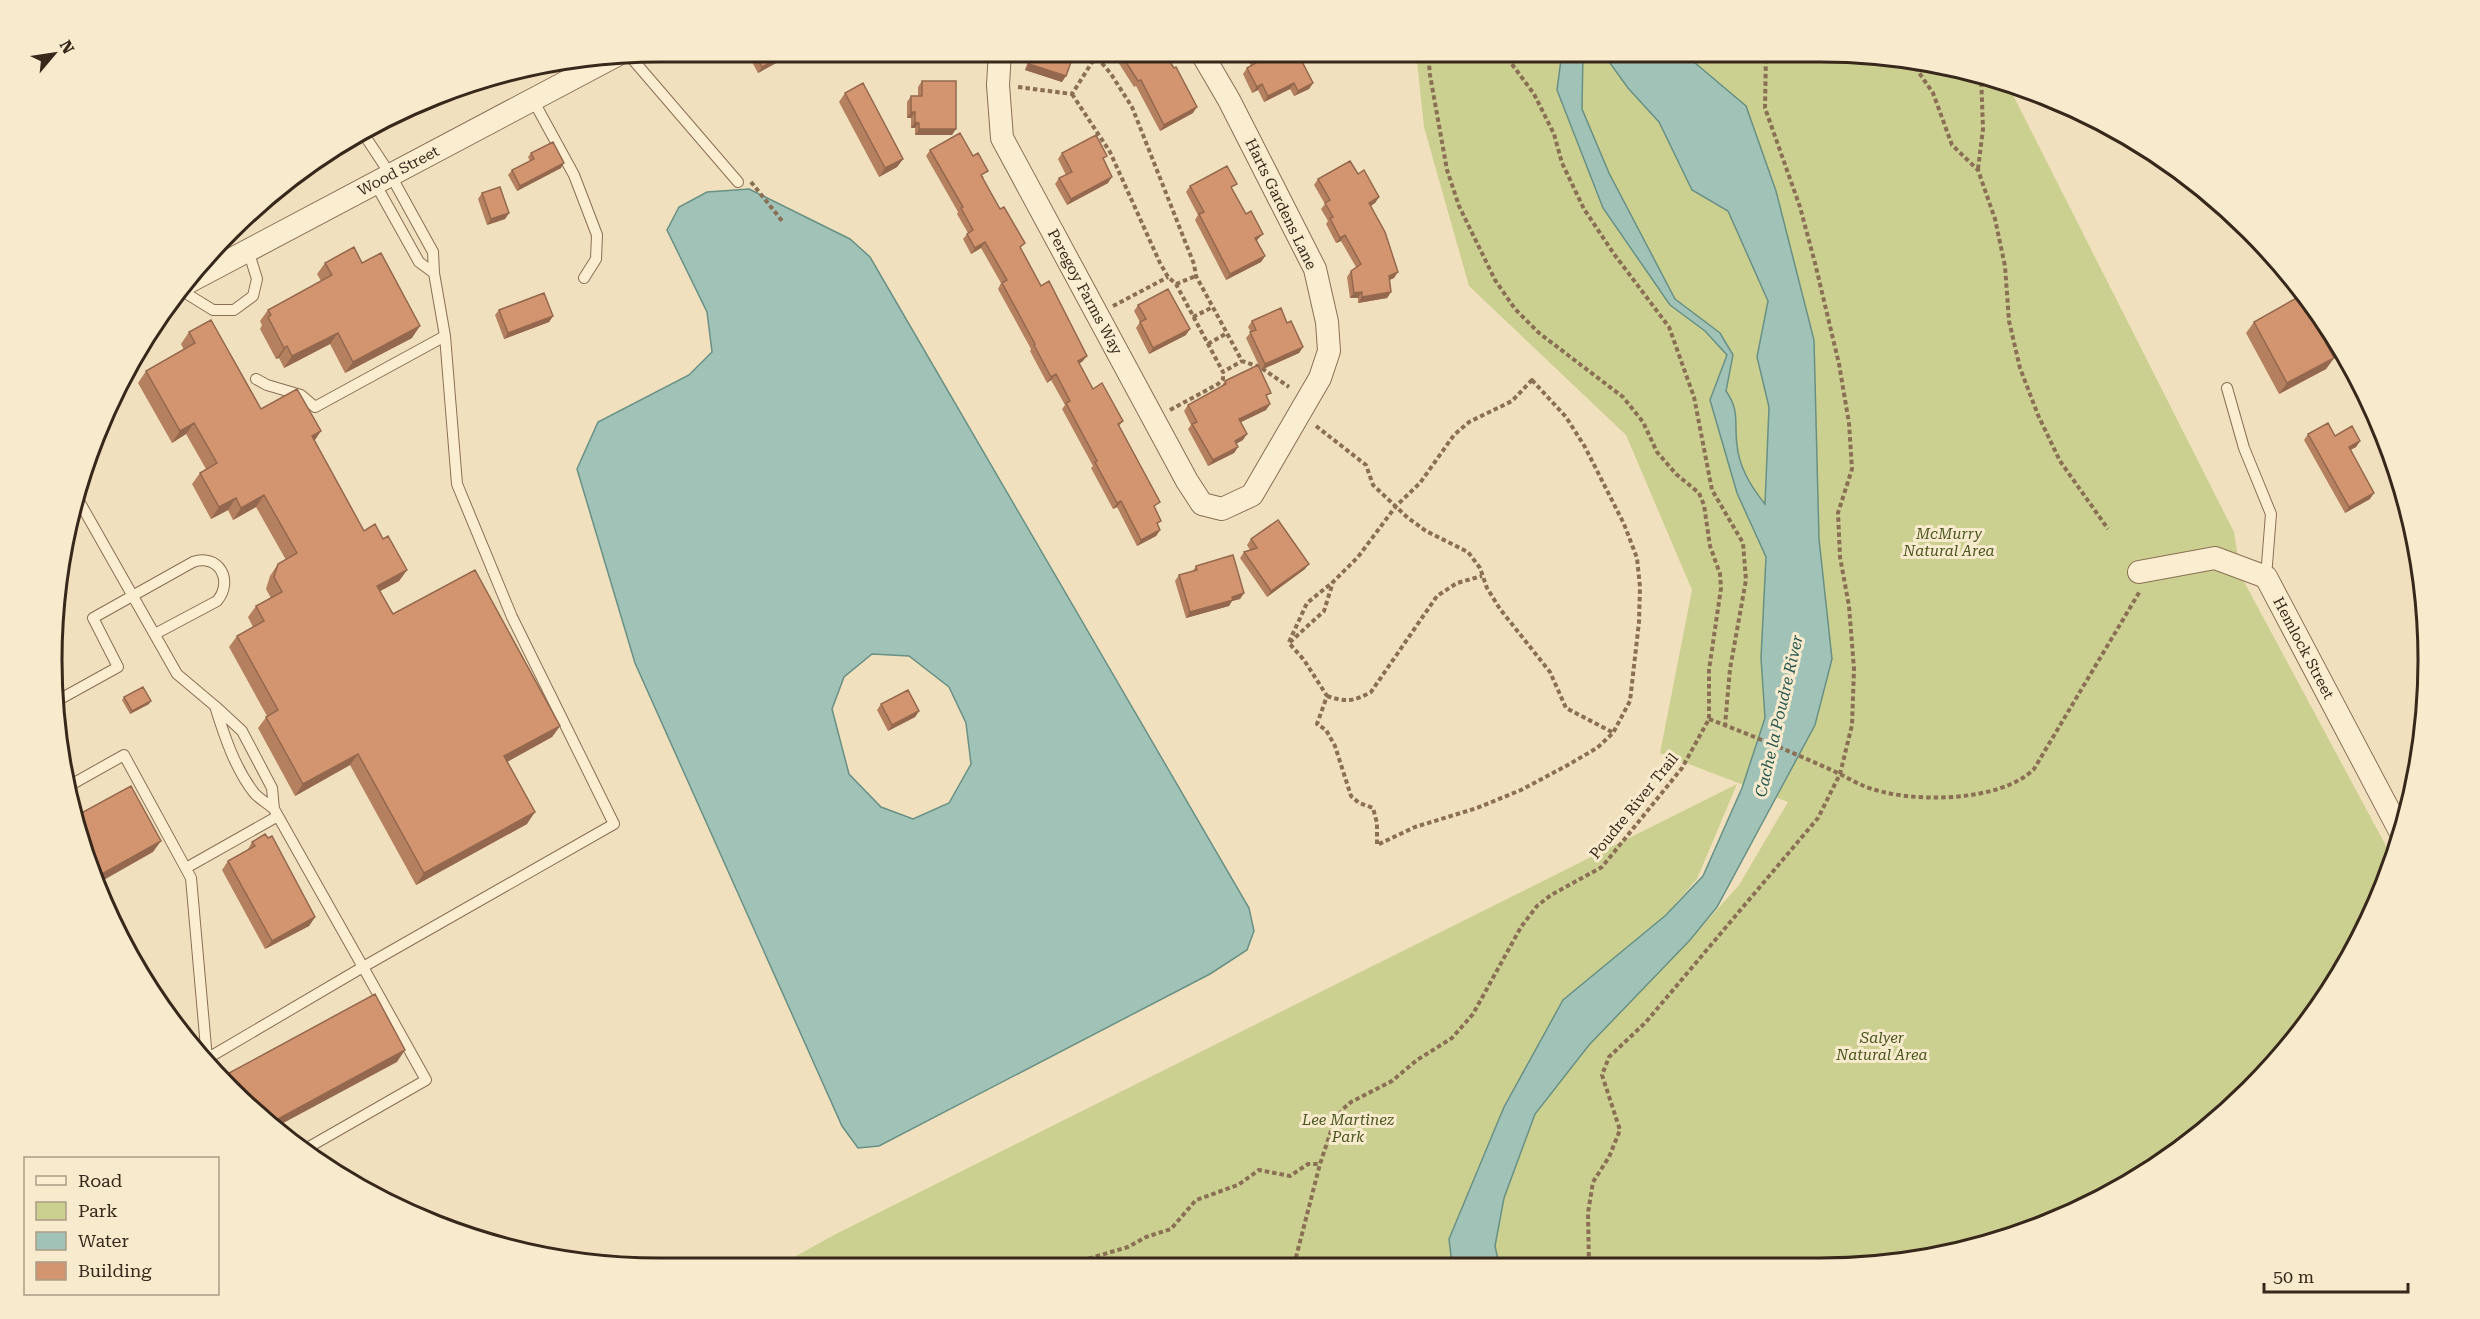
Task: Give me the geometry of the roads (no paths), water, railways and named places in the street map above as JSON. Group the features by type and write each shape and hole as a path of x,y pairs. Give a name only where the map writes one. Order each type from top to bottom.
{"street":[{"name":"Peregoy Farms Way","path":"999,62 998,85 1002,138 1187,481 1202,504 1222,508"},
{"name":"Harts Gardens Lane","path":"1207,62 1229,100 1315,269 1327,322 1329,351 1320,378 1252,495 1222,508"},
{"name":"Wood Street","path":"219,256 248,250 596,65"},
{"path":"2143,577 2215,558 2266,577"},
{"name":"Hemlock Street","path":"2266,577 2395,823"}],"lane":[{"path":"635,63 735,179"},
{"path":"533,99 574,175 597,235 596,259 584,278"},
{"path":"365,139 419,262 434,273"},
{"path":"212,1056 614,824 512,617 458,484 445,336 434,273 433,252 382,178"},
{"path":"187,292 213,310 234,310 253,296 257,279 248,250"},
{"path":"256,379 267,385 301,394 315,407 445,336"},
{"path":"2227,388 2244,447 2271,514 2266,577"},
{"path":"82,506 177,674 242,731 272,788 276,812 426,1080 311,1145"},
{"path":"63,697 118,667 93,618 200,559 209,560 218,566 224,575 223,593 217,601 155,634"},
{"path":"215,706 226,740 242,773 256,795 276,812"},
{"path":"75,783 124,755 191,878 204,1047"},
{"path":"186,868 276,812"}],"water":[{"name":"Cache la Poudre River","path":"1561,62 1583,62 1582,109 1609,173 1675,299 1720,333 1733,355 1726,391 1736,416 1738,453 1746,476 1765,504 1769,407 1757,357 1768,301 1728,211 1692,190 1659,122 1628,88 1609,62 1694,62 1746,106 1776,191 1814,340 1819,539 1832,659 1815,725 1717,907 1690,940 1589,1045 1535,1114 1504,1198 1495,1246 1498,1258 1451,1258 1449,1239 1504,1107 1563,1000 1666,915 1703,876 1742,788 1765,718 1761,658 1766,557 1737,493 1710,400 1727,355 1705,331 1670,305 1603,208 1557,90"},
{"path":"749,189 850,239 870,257 1249,908 1254,931 1247,950 1210,974 879,1146 858,1148 842,1126 635,663 577,469 598,422 689,375 712,352 707,312 667,230 679,207 707,192","holes":["872,654 909,656 949,687 966,723 971,764 949,803 913,819 881,807 849,774 832,709 844,677"]}],"park label":[{"name":"McMurry Natural Area","path":"1949,542"},
{"name":"Salyer Natural Area","path":"1882,1046"},
{"name":"Lee Martinez Park","path":"1348,1128"}]}
